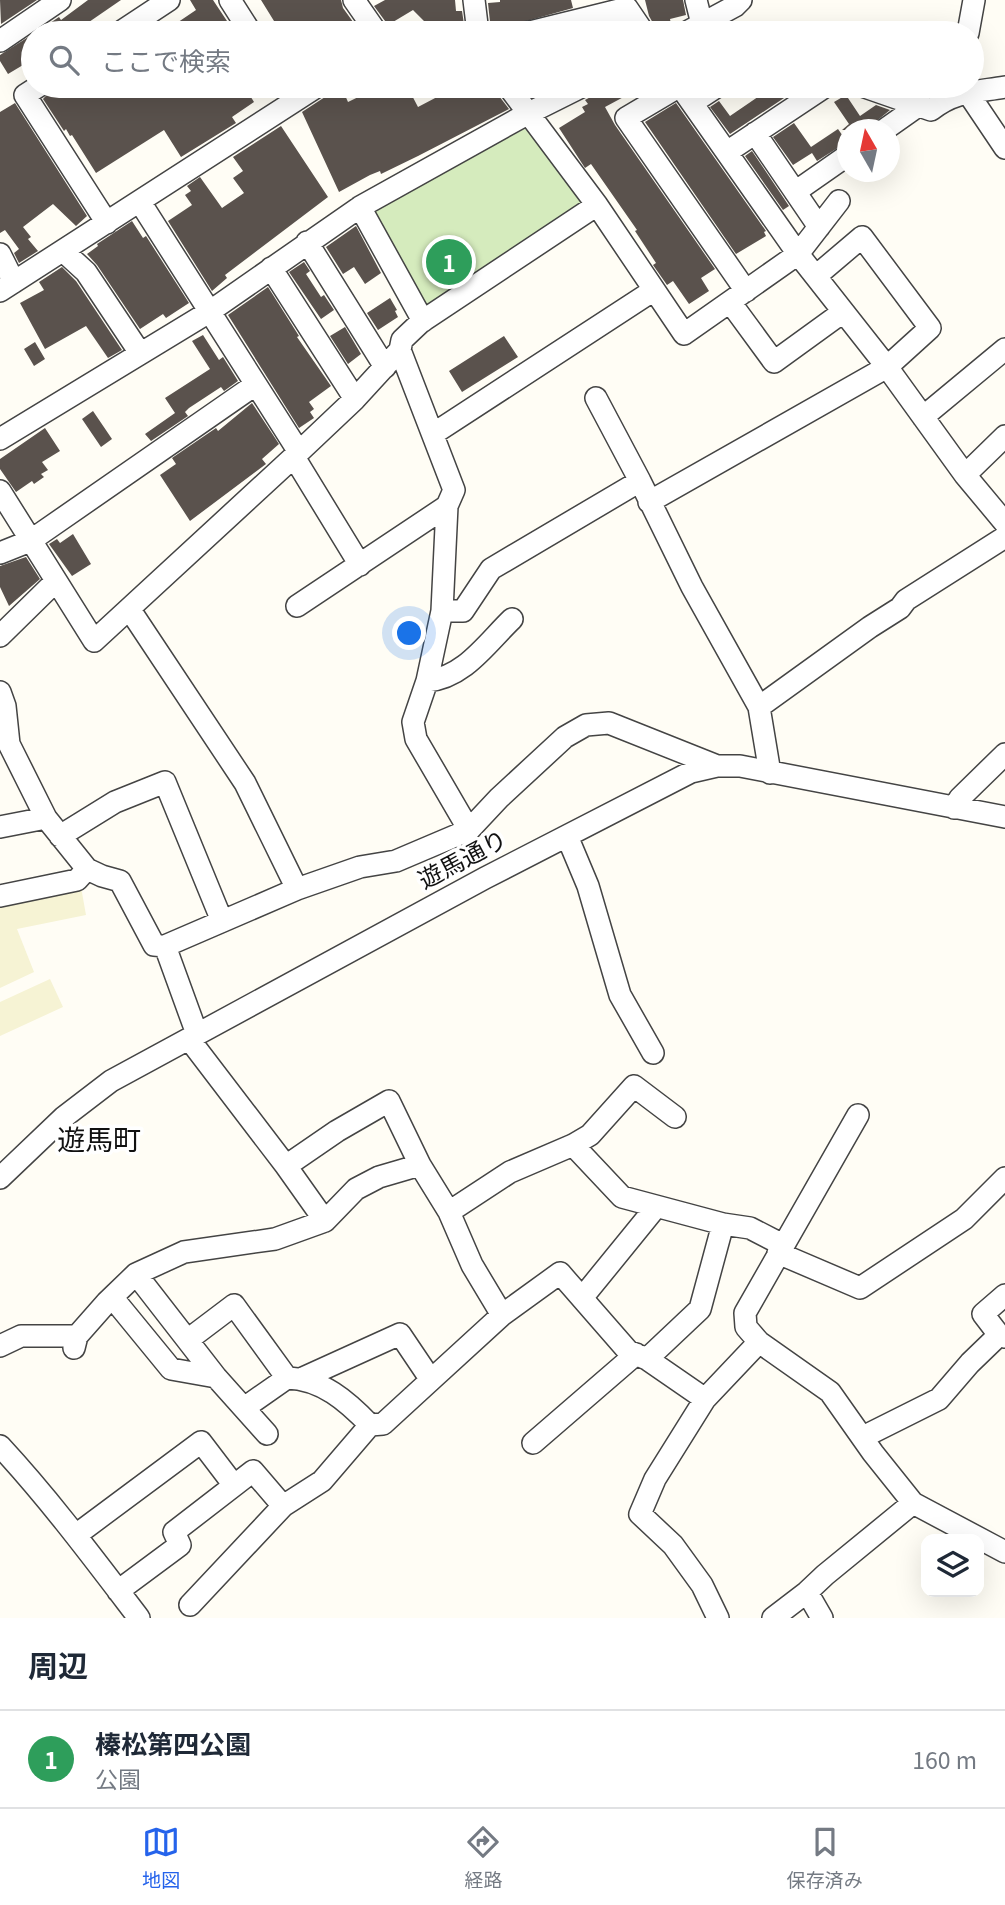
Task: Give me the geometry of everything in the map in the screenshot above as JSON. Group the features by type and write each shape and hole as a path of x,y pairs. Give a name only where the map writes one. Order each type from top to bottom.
{"street":[{"path":"0,41 28,9 60,0"},
{"path":"137,21 169,0"},
{"path":"230,0 243,21"},
{"path":"354,0 369,21"},
{"path":"474,0 477,21"},
{"path":"695,21 696,0"},
{"path":"708,21 741,0"},
{"path":"970,21 974,0"},
{"path":"574,21 627,8 636,21"},
{"path":"984,89 1005,87"},
{"path":"27,98 107,223"},
{"path":"0,254 7,286 139,202 284,98"},
{"path":"516,98 597,205 684,334 798,254 839,201"},
{"path":"0,439 209,312 360,207 559,98"},
{"path":"669,98 626,118 738,296 774,362 844,312"},
{"path":"689,98 798,254 887,367 965,475 1005,523"},
{"path":"727,152 808,98"},
{"path":"896,98 931,110 947,98"},
{"path":"967,98 1005,148"},
{"path":"900,119 918,106"},
{"path":"755,133 818,227"},
{"path":"795,192 837,163"},
{"path":"139,202 255,385 360,565"},
{"path":"0,491 94,641 355,399 400,350 402,340 423,321 597,205"},
{"path":"360,207 423,321"},
{"path":"649,502 887,367 930,328 857,229 816,276"},
{"path":"307,242 385,367"},
{"path":"63,251 86,272 140,354"},
{"path":"271,268 355,399"},
{"path":"433,435 654,290"},
{"path":"923,416 1005,349"},
{"path":"400,350 454,490 447,506 442,611 427,681 414,722 416,739 469,830"},
{"path":"0,554 30,541 255,385"},
{"path":"596,398 692,587 759,707 770,772"},
{"path":"965,475 1005,436"},
{"path":"442,611 463,611 491,569 640,481"},
{"path":"297,606 447,506"},
{"path":"759,707 900,608 906,600 1005,537"},
{"path":"0,636 55,582"},
{"path":"130,610 244,783 297,889"},
{"path":"427,681 440,680 465,668 512,619"},
{"path":"0,692 5,706 9,744 46,818 87,869 120,881 154,945 165,946 297,889 360,867 396,861 469,830 499,798 565,737 586,725 609,723 717,766"},
{"path":"954,808 1005,754"},
{"name":"遊馬通り","path":"0,1178 86,1099 111,1082 485,878 691,772 717,766 740,766 1005,817"},
{"path":"60,836 115,802 165,782 222,921"},
{"path":"0,827 46,818"},
{"path":"567,836 588,886 620,995 653,1054"},
{"path":"0,896 77,880 87,869"},
{"path":"165,946 193,1036 325,1221"},
{"path":"449,1212 510,1172 590,1135 634,1086 675,1117"},
{"path":"286,1166 389,1101 419,1165 449,1212 472,1265 502,1315"},
{"path":"858,1115 745,1313 746,1327 759,1342 830,1392 913,1503 1005,1552"},
{"path":"573,1145 622,1197 723,1224 750,1228 781,1249 860,1289 964,1219 1005,1178"},
{"path":"0,1346 21,1336 76,1342 112,1297 136,1274 184,1252 275,1239 325,1221 356,1189 379,1177 419,1165"},
{"path":"582,1298 656,1207"},
{"path":"533,1443 700,1309 723,1224"},
{"path":"190,1605 283,1506 322,1481 370,1425 383,1424 502,1315 560,1273 628,1351 642,1357 705,1399"},
{"path":"136,1274 216,1377 267,1434"},
{"path":"863,1437 939,1399 970,1363 1002,1336 984,1314 1005,1295"},
{"path":"112,1297 171,1369 216,1377"},
{"path":"189,1339 234,1305 295,1378 345,1399 370,1425"},
{"path":"244,1408 295,1378 400,1334 431,1380"},
{"path":"718,1618 702,1585 673,1545 640,1514 654,1479 705,1399 759,1342"},
{"path":"76,1535 201,1442 233,1484"},
{"path":"0,1446 30,1478 139,1618"},
{"path":"118,1591 180,1545 174,1532 253,1471 283,1506"},
{"path":"774,1618 913,1503"},
{"path":"807,1591 822,1618"}],"shaded area":[{"path":"81,887 86,915 17,929 34,972 0,988 0,905"},
{"path":"50,979 63,1007 0,1036 0,1002"}],"green space":[{"path":"524,129 532,131 584,202 430,308 424,306 373,218 376,209"}],"building":[{"path":"0,0 37,0 1,24"},
{"path":"88,0 121,0 90,21 53,21 59,17 61,20"},
{"path":"190,0 213,0 227,21 180,21 196,10"},
{"path":"261,0 341,0 352,21 274,21"},
{"path":"385,0 455,0 456,11 462,11 464,21 424,21 413,10 395,21 385,21 374,6"},
{"path":"571,0 573,8 527,21 490,21 488,3"},
{"path":"645,0 683,0 686,15 670,21 652,21"},
{"path":"21,42 21,66 8,74 0,61 0,55"},
{"path":"252,98 254,102 232,117 236,123 181,157 164,130 96,173 72,135 70,136 66,129 64,131 43,99"},
{"path":"323,98 346,98 348,102 356,98 413,98 418,107 435,98 501,98 509,109 418,156 381,174 380,171 370,175 339,192 302,112"},
{"path":"622,98 605,107 715,269 701,278 709,291 689,304 673,281 667,285 653,265 656,263 635,231 637,230 591,164 585,168 559,128 585,112 582,107 588,104 585,100"},
{"path":"756,98 784,98 730,134 710,107 719,101 730,116"},
{"path":"841,98 848,98 860,116 876,105 890,110 879,119 846,119 834,102"},
{"path":"15,103 87,216 76,226 53,204 23,227 31,237 28,239 38,251 19,263 14,253 19,249 5,230 0,233 0,112"},
{"path":"676,103 766,231 766,236 736,254 645,122"},
{"path":"794,123 811,147 837,130 837,148 817,161 812,153 793,165 773,137"},
{"path":"281,126 328,197 225,275 227,278 212,291 168,221 192,205 185,195 191,191 187,186 200,177 222,208 244,193 233,178 243,171 233,157"},
{"path":"752,151 789,206 783,210 745,156"},
{"path":"132,221 143,238 146,236 189,303 166,318 163,314 140,329 87,254 98,246 97,244"},
{"path":"356,226 381,273 365,284 354,267 343,274 326,247"},
{"path":"304,262 310,271 306,274 321,297 324,295 334,310 321,319 289,272"},
{"path":"62,267 76,281 122,350 108,358 86,326 45,349 20,303 44,290 39,282"},
{"path":"268,287 299,336 297,337 331,386 309,402 314,409 310,412 314,418 299,428 228,315"},
{"path":"390,298 398,317 378,330 367,313"},
{"path":"345,327 361,354 348,364 330,336"},
{"path":"203,335 219,360 223,357 238,381 224,391 221,387 189,408 185,412 188,416 151,441 145,434 175,413 165,398 210,369 192,341"},
{"path":"504,336 518,357 462,392 449,371"},
{"path":"35,342 45,359 34,366 24,349"},
{"path":"252,403 279,444 262,459 266,464 190,521 160,475 176,464 172,458 216,428 218,431"},
{"path":"93,411 112,439 101,447 82,419"},
{"path":"45,428 60,451 42,462 48,470 41,474 44,477 34,484 32,481 16,492 0,469 0,459"},
{"path":"73,534 91,564 72,576 49,544 57,539 60,543"},
{"path":"26,557 40,579 9,606 0,587 0,566"}],"place":[{"name":"榛松第四公園","path":"449,262"}],"district":[{"name":"遊馬町","path":"99,1140"}]}
